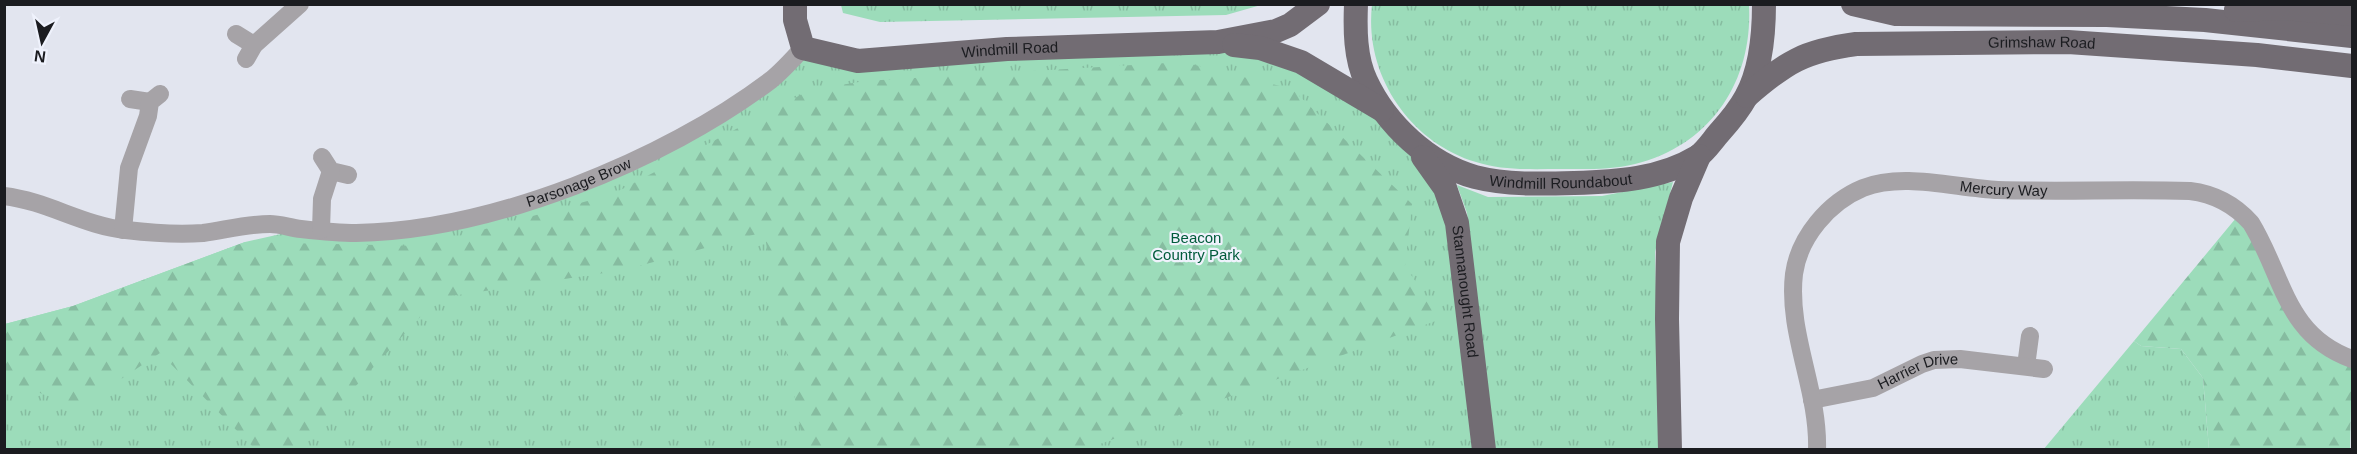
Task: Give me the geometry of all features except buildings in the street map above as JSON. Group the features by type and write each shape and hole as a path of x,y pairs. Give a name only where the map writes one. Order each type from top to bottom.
{"main road":[{"path":"795,4 795,20 803,48"},
{"name":"Windmill Road","path":"803,48 858,61 1007,49 1218,42 1276,31 1290,25 1318,4"},
{"name":"Windmill Roundabout","path":"1356,4 1355,22 1360,62 1365,80 1384,111 1414,145 1449,168 1475,177 1505,182 1611,182 1647,177 1699,156 1747,97 1760,57 1764,28 1764,4"},
{"name":"Grimshaw Road","path":"1853,4 1896,14 1924,16 2107,15 2205,20 2352,36"},
{"path":"2107,15 2286,8 2352,14"},
{"name":"Windmill Road","path":"1218,42 1260,48 1282,54 1301,62 1384,111"},
{"name":"Grimshaw Road","path":"1747,97 1779,69 1801,56 1827,48 1856,44 2068,42 2257,55 2352,66"},
{"path":"2257,55 2352,79"},
{"name":"Stannanought Road","path":"1414,145 1444,188 1457,223 1484,450"},
{"path":"1670,450 1668,242 1680,198 1699,156"}],"street":[{"path":"236,34 250,52 300,4"},
{"name":"Parsonage Brow","path":"4,196 24,198 87,221 123,230 175,234 272,224 355,233 419,228 498,212 630,162 701,127 772,79 803,48"},
{"path":"123,230 129,168 155,98 130,99"},
{"path":"321,230 322,199 333,168"},
{"name":"Mercury Way","path":"1817,450 1812,400 1794,312 1793,286 1798,260 1816,225 1837,203 1862,188 1888,181 2028,191 2190,191 2216,197 2241,212 2251,223 2292,309 2303,326 2325,347 2352,359"},
{"name":"Harrier Drive","path":"1812,400 1873,388 1910,369 1934,360 1960,358 2035,368 2030,336"}],"green space":[{"path":"841,4 1261,5 1226,15 880,22 843,13"},
{"path":"1372,5 1749,5 1748,33 1744,59 1735,84 1722,106 1706,125 1685,142 1662,155 1617,167 1508,168 1476,162 1452,152 1430,139 1412,122 1396,102 1375,56 1371,31"},
{"name":"Beacon Country Park","path":"803,48 832,56 1260,48 1384,111 1445,188 1484,450 5,450 5,324 73,306 245,242 303,229 355,233 498,212 701,127"},
{"name":"Beacon Country Park","path":"1183,62 1292,89 1412,204 1405,266 1441,319 1100,444 1092,449 802,449 804,447 764,232 624,270 438,298 297,449 255,449 160,353 81,406 5,382 5,324 73,306 245,242 423,246 613,194 810,90 865,81"},
{"path":"1673,182 1655,252 1660,449 1493,449 1467,213 1457,185 1488,197 1602,196"},
{"path":"2241,212 2292,309 2352,359 2350,449 2209,449 2203,378 2181,349 2141,346 2134,341"},
{"path":"2134,341 2141,346 2181,349 2203,378 2209,449 2043,450"}]}
